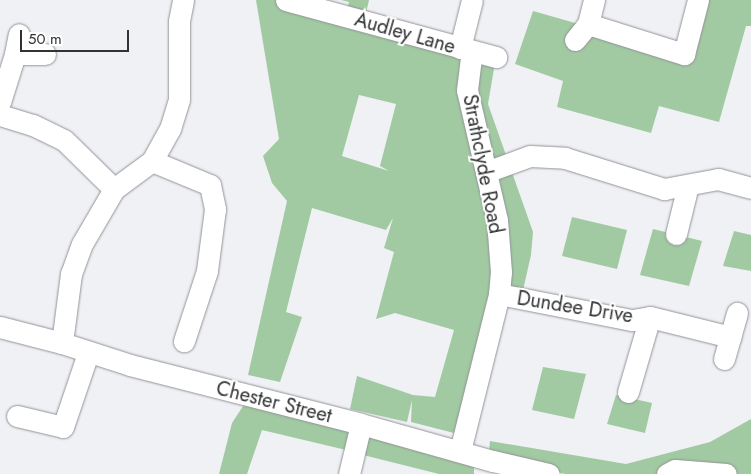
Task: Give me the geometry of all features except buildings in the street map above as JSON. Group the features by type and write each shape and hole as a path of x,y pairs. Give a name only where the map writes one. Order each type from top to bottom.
{"street":[{"path":"62,343 65,304 82,244 114,189 152,161 170,129 179,98 179,20 183,0"},
{"name":"Audley Lane","path":"286,0 496,57"},
{"name":"Strathclyde Road","path":"460,451 499,294 501,272 498,220 467,90 466,50 472,0"},
{"path":"574,40 588,24 594,0"},
{"path":"588,24 684,54 698,0"},
{"path":"0,102 17,44 44,54"},
{"path":"0,115 34,126 64,140 114,189"},
{"path":"486,172 530,156 565,158 664,189 718,180 751,188"},
{"path":"152,161 210,185 215,209 207,272 184,341"},
{"path":"676,234 688,185"},
{"name":"Dundee Drive","path":"499,294 632,320 650,317 731,336"},
{"path":"724,359 737,313"},
{"name":"Dundee Drive","path":"628,392 650,317"},
{"name":"Chester Street","path":"0,327 255,398 549,474"},
{"path":"17,416 63,427 88,352"},
{"path":"349,474 361,424"},
{"path":"667,474 675,470 726,474"}],"green space":[{"path":"256,0 286,0 345,16 349,2 341,0 369,0 364,22 496,57 488,104 533,232 531,255 521,299 500,295 454,433 411,422 412,400 407,422 350,409 357,376 413,395 435,397 454,330 395,313 376,319 394,252 384,248 393,218 386,230 312,208 286,312 302,317 280,382 248,375 287,201 272,183 263,156 279,139","holes":["359,95 396,104 380,166 389,171 342,156"]},
{"path":"698,0 751,0 751,26 746,26 719,122 659,106 651,133 557,107 563,81 515,64 533,11 684,54"},
{"path":"572,217 627,230 617,269 562,256"},
{"path":"653,229 702,241 689,286 640,275"},
{"path":"734,231 751,235 751,271 723,266"},
{"path":"543,367 586,374 574,419 532,410"},
{"path":"616,395 652,403 645,433 607,424"},
{"path":"245,403 350,430 346,450 262,430 247,474 219,474 232,423"},
{"path":"751,419 751,474 565,474 489,452 490,441 626,464 710,442"},
{"path":"365,434 474,467 474,474 439,474 359,454"}]}
